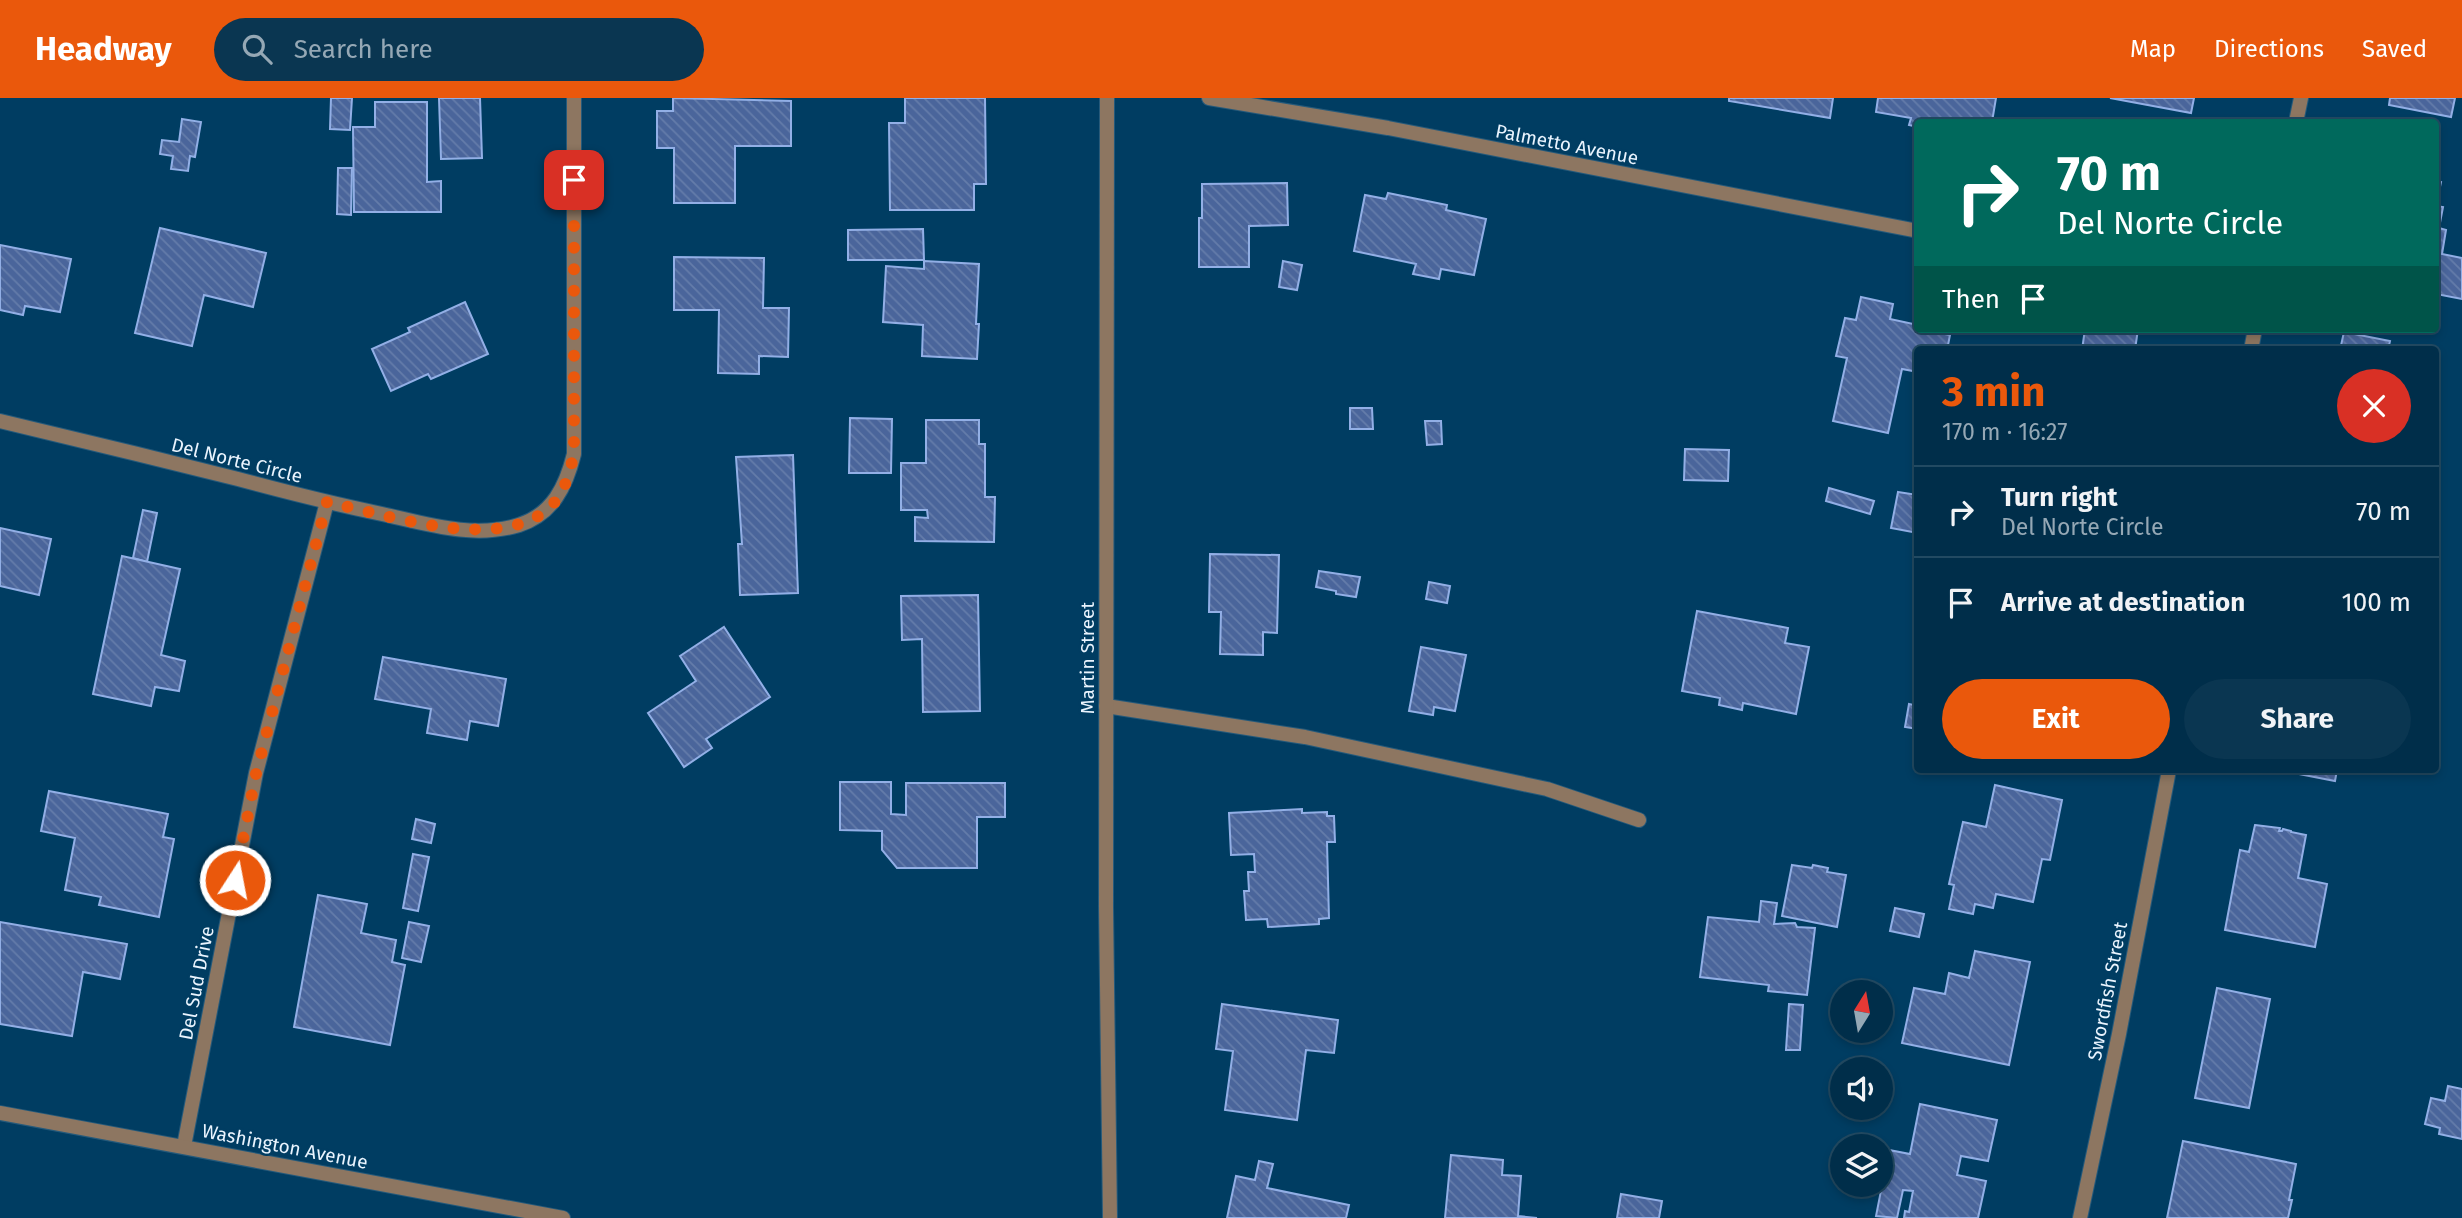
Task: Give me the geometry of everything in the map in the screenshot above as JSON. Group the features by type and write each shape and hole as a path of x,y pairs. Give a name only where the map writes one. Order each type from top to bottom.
{"street":[{"name":"Del Norte Circle","path":"0,421 327,502 445,528 480,531 519,525 545,512 555,501 569,476 574,454 574,98"},
{"name":"Martin Street","path":"1107,98 1107,1107 1110,1218"},
{"name":"Palmetto Avenue","path":"1209,98 1388,128 1914,230"},
{"path":"2297,119 2301,98"},
{"name":"Del Sud Drive","path":"184,1146 256,774 327,502"},
{"path":"1106,706 1305,737 1547,789 1639,820"},
{"name":"Swordfish Street","path":"2080,1218 2119,1034 2168,773"},
{"name":"Washington Avenue","path":"0,1113 562,1218"}],"building":[{"path":"331,98 352,98 350,130 330,129"},
{"path":"439,98 480,98 482,158 441,159"},
{"path":"673,98 791,101 791,146 735,146 735,203 674,203 674,148 657,148 657,111 673,111"},
{"path":"905,98 985,98 986,184 974,184 974,210 890,210 889,123 905,123"},
{"path":"1729,98 1833,98 1830,118 1729,101"},
{"path":"1878,98 1996,98 1992,119 1914,119 1914,126 1909,125 1911,118 1876,112"},
{"path":"2110,98 2194,98 2191,113"},
{"path":"2390,98 2455,98 2451,117 2389,105"},
{"path":"375,102 427,102 427,182 441,181 441,212 354,212 353,127 375,127"},
{"path":"182,119 201,122 195,157 190,156 188,171 171,169 173,156 160,154 162,140 179,142"},
{"path":"338,168 352,168 351,215 337,214"},
{"path":"1287,183 1288,225 1249,226 1249,267 1199,267 1202,184"},
{"path":"1388,193 1447,205 1446,210 1486,219 1474,275 1441,269 1439,279 1413,274 1416,264 1354,251 1365,195 1386,199"},
{"path":"2439,206 2443,207 2439,228"},
{"path":"160,228 266,253 253,307 204,295 192,346 135,333"},
{"path":"2439,228 2446,230 2442,254 2462,258 2462,299 2439,295"},
{"path":"923,229 924,260 848,260 848,230"},
{"path":"0,245 71,259 60,312 25,306 23,315 0,310"},
{"path":"674,257 764,258 763,308 789,308 788,357 759,356 759,374 718,373 719,310 674,310"},
{"path":"924,261 979,264 977,359 922,356 923,325 883,322 886,266 924,269"},
{"path":"1283,261 1302,265 1297,290 1279,287"},
{"path":"1861,297 1893,304 1890,319 1914,324 1914,333 1950,335 1948,346 1914,346 1914,371 1902,369 1888,433 1833,421 1847,358 1836,356 1845,318 1856,320"},
{"path":"465,302 488,354 431,379 428,374 391,391 372,349 410,332 408,328"},
{"path":"2084,333 2137,333 2136,346 2083,346"},
{"path":"2344,333 2390,341 2389,346 2341,346"},
{"path":"1350,408 1372,408 1373,429 1350,429"},
{"path":"850,418 892,419 891,473 849,473"},
{"path":"926,420 979,420 979,444 985,444 985,497 995,497 994,542 915,541 915,517 928,518 927,510 901,510 901,463 926,463"},
{"path":"1425,421 1441,421 1442,444 1427,445"},
{"path":"1685,449 1729,450 1728,481 1684,480"},
{"path":"793,455 798,593 740,595 738,544 742,544 736,457"},
{"path":"1829,488 1874,501 1870,514 1826,501"},
{"path":"1898,492 1914,494 1914,532 1891,528"},
{"path":"143,510 157,513 147,562 133,558"},
{"path":"0,528 51,539 39,595 0,586"},
{"path":"1210,554 1279,555 1277,633 1263,632 1263,655 1220,654 1221,612 1209,612"},
{"path":"122,556 180,569 161,655 185,661 179,691 155,687 151,706 93,694"},
{"path":"1319,571 1360,577 1356,597 1316,587"},
{"path":"1429,582 1450,586 1447,603 1426,599"},
{"path":"978,595 980,711 923,712 922,639 902,640 901,596"},
{"path":"1697,611 1788,628 1785,643 1809,647 1796,714 1743,703 1742,710 1719,705 1720,698 1682,691"},
{"path":"724,627 770,697 706,739 712,748 684,767 648,713 696,681 680,656"},
{"path":"1421,647 1466,655 1455,711 1434,707 1433,715 1409,711"},
{"path":"383,657 506,679 498,726 470,721 467,740 427,733 431,709 375,699"},
{"path":"1909,704 1914,705 1914,728 1905,727"},
{"path":"2294,773 2336,773 2335,781"},
{"path":"840,782 891,782 891,814 906,815 906,783 1005,783 1005,817 977,817 977,868 897,868 882,850 882,831 840,830"},
{"path":"1995,785 2062,800 2050,860 2042,859 2033,902 1996,894 1993,908 1975,904 1973,914 1949,909 1954,885 1949,884 1963,822 1986,827"},
{"path":"49,791 168,814 163,837 174,839 159,917 99,905 101,897 65,890 75,838 41,831"},
{"path":"1302,809 1302,813 1327,812 1327,816 1334,816 1335,842 1327,842 1329,918 1319,919 1319,924 1268,927 1267,919 1246,920 1244,891 1249,891 1248,872 1255,872 1254,854 1231,855 1229,813"},
{"path":"416,819 435,824 431,843 412,839"},
{"path":"2255,825 2306,835 2298,878 2327,884 2315,947 2225,930 2240,850 2249,852"},
{"path":"413,854 429,857 418,911 403,908"},
{"path":"1792,865 1812,868 1813,865 1828,868 1827,872 1846,875 1837,927 1782,916"},
{"path":"318,895 367,904 361,933 396,940 392,962 405,965 390,1045 294,1027"},
{"path":"1761,901 1777,903 1774,924 1795,923 1797,927 1815,928 1807,995 1768,991 1769,985 1700,977 1708,917 1759,922"},
{"path":"1895,908 1924,914 1919,937 1890,931"},
{"path":"0,922 127,944 120,979 83,972 72,1036 0,1024"},
{"path":"409,922 429,926 421,962 402,958"},
{"path":"1975,951 2030,962 2009,1065 1902,1043 1914,988 1945,994 1949,973 1969,978"},
{"path":"2217,988 2270,999 2249,1108 2195,1098"},
{"path":"1222,1004 1338,1020 1334,1053 1306,1050 1297,1120 1225,1110 1233,1051 1216,1049"},
{"path":"1789,1004 1803,1005 1800,1050 1786,1050"},
{"path":"2448,1086 2462,1089 2462,1139 2439,1134 2440,1128 2425,1124 2431,1098 2445,1101"},
{"path":"1920,1104 1997,1120 1988,1161 1961,1156 1957,1175 1986,1181 1978,1218 1904,1218 1905,1211 1909,1212 1913,1191 1903,1190 1897,1218 1876,1216 1880,1197 1893,1197 1893,1151 1910,1154"},
{"path":"2183,1141 2296,1164 2288,1218 2167,1218"},
{"path":"1451,1155 1503,1160 1502,1175 1521,1176 1518,1216 1537,1218 1445,1218"},
{"path":"1259,1161 1273,1164 1267,1188 1349,1205 1346,1218 1227,1218 1236,1176 1255,1180"},
{"path":"1621,1194 1662,1201 1659,1218 1617,1218"}],"route":[{"path":"235,880 256,774 327,502 445,528 480,531 519,525 545,512 555,501 569,476 574,454 574,180"}]}
